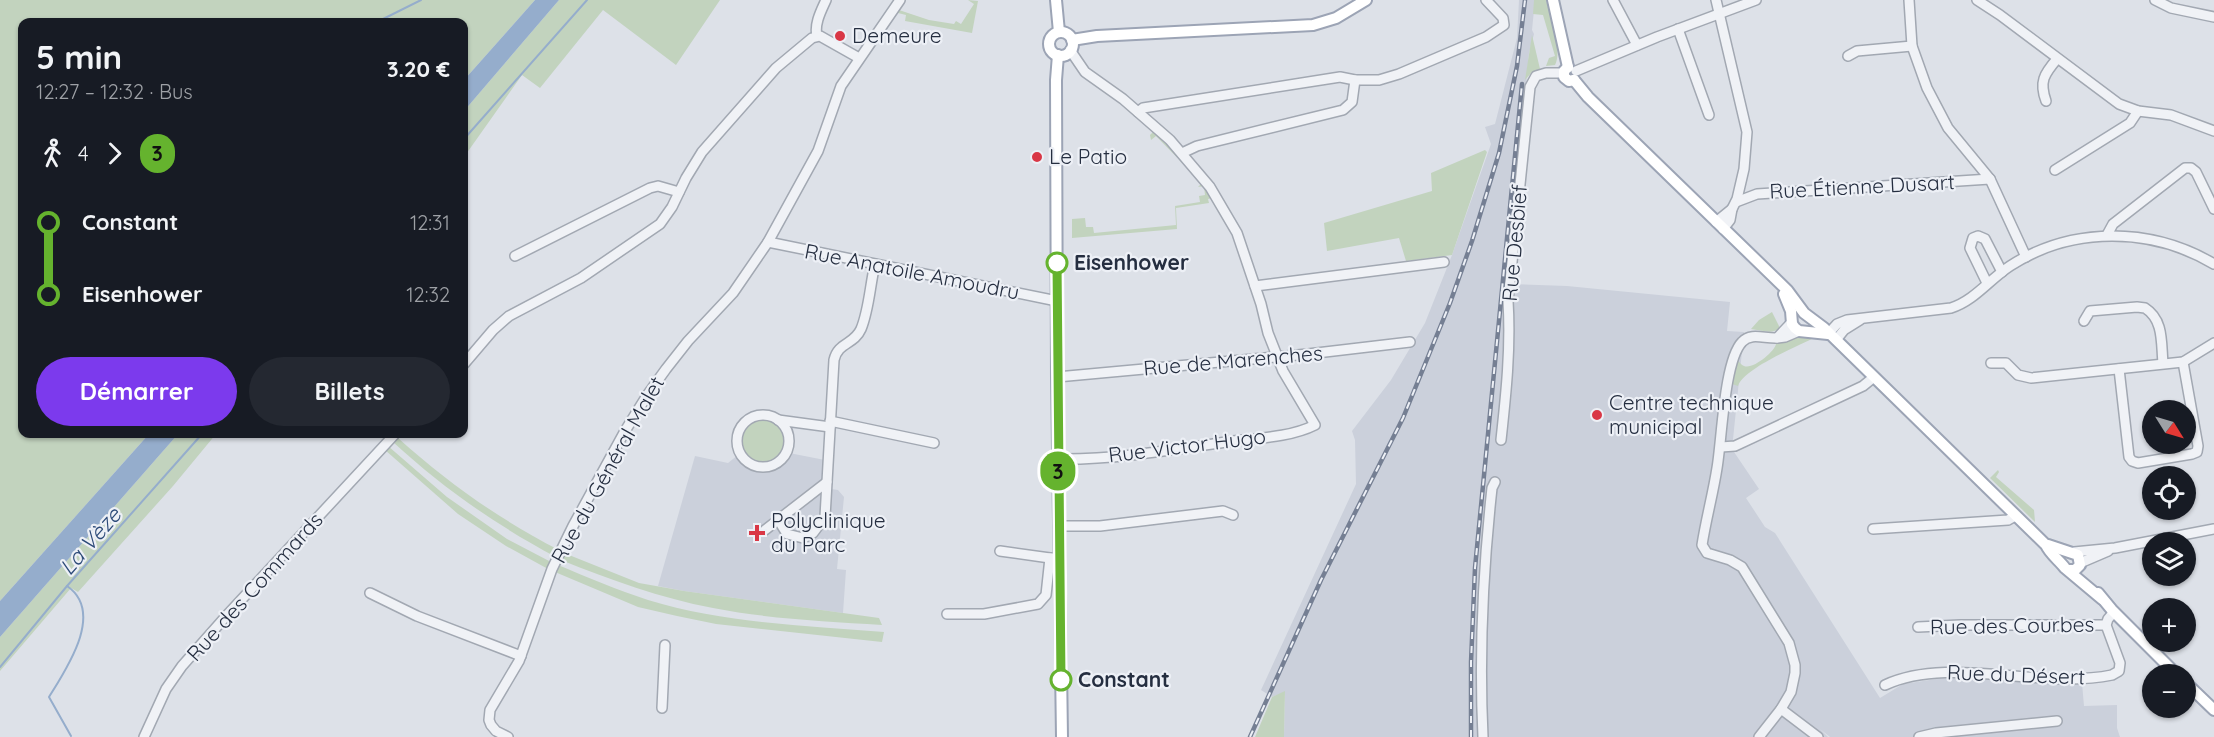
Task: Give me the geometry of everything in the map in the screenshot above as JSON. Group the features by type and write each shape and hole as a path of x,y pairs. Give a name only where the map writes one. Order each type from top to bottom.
{"main road":[{"path":"1056,0 1059,32"},
{"path":"1071,45 1068,34 1059,32 1052,36 1049,43 1052,51 1058,55 1065,54 1071,45 1097,36 1303,27 1336,18 1366,0"},
{"path":"1553,0 1570,73 1588,97 1747,251 1779,283 1807,316 1824,328 2015,516 2046,545 2072,561 2095,596 2102,599 2166,664"},
{"path":"1058,55 1056,80 1058,526 1054,558 1062,737"},
{"path":"1779,283 1798,325 1832,337"},
{"path":"1798,325 1798,313 1807,316"},
{"path":"1798,325 1810,326 1807,316"},
{"path":"2196,693 2214,710"}],"street":[{"path":"817,36 815,32 826,0"},
{"name":"Rue du Général Malet","path":"508,737 496,731 491,725 490,710 521,656 560,552 648,394 688,341 733,292 768,242 818,151 838,91 900,0"},
{"path":"1138,112 1143,108 1312,81 1340,77 1355,81 1369,81 1399,74 1486,37 1502,27 1504,22 1502,16 1486,0"},
{"path":"1612,0 1636,45"},
{"path":"1716,0 1747,132 1746,156 1734,206 1719,226"},
{"path":"1570,73 1636,45 1756,0"},
{"path":"1910,0 1911,46 1927,88 1943,119 1990,179 2026,257"},
{"path":"1977,0 2119,104 2138,111 2170,115 2214,131"},
{"path":"2155,0 2171,8 2214,17"},
{"path":"1678,29 1709,115"},
{"path":"817,36 859,58"},
{"path":"468,360 508,316 580,278 647,234 666,217 702,152 765,78 817,36"},
{"path":"1071,45 1085,72 1138,112 1182,153 1210,187 1237,234 1277,357"},
{"path":"1848,56 1857,51 1911,46"},
{"path":"2046,101 2041,89 2050,68 2057,59"},
{"name":"Rue Desbief","path":"1501,440 1510,326 1508,301 1530,87 1536,76 1546,73 1570,73"},
{"path":"1182,153 1197,146 1343,110 1352,102 1355,81"},
{"path":"2055,170 2130,123 2138,111"},
{"path":"2107,235 2113,224 2186,168 2191,168 2196,172 2214,209"},
{"name":"Rue Étienne Dusart","path":"1734,206 1757,194 1990,179"},
{"path":"515,256 650,188 658,186 679,192"},
{"path":"1832,337 1841,322 1957,306 1970,299 2002,272 2026,257 2066,242 2107,235 2152,239 2184,248 2214,264"},
{"path":"1987,284 1970,248 1973,238 1978,236 1985,239 2002,272"},
{"name":"Rue Anatoile Amoudru","path":"768,242 1057,300"},
{"path":"1255,286 1444,262"},
{"path":"779,521 784,531 802,538 813,533 825,517 836,354 840,347 853,340 860,332 875,264"},
{"path":"2084,321 2090,311 2099,308 2145,308 2155,316 2160,326 2163,363"},
{"path":"1759,737 1791,692 1796,673 1792,649 1742,567 1730,560 1707,554 1703,548 1706,519 1721,447 1728,379 1734,354 1742,342 1750,337 1777,338 1798,325"},
{"name":"Rue de Marenches","path":"1057,377 1277,357 1410,342"},
{"path":"1991,363 2006,363 2018,375 2027,378 2183,362 2214,343"},
{"name":"Rue Victor Hugo","path":"1058,459 1169,450 1271,436 1315,425 1287,380 1277,357"},
{"path":"2119,369 2129,457 2138,463 2197,452 2198,446 2183,362"},
{"path":"1721,447 1735,446 1863,386 1874,377"},
{"path":"778,420 788,434 787,451 783,458 768,467 751,464 740,452 738,435 741,428 754,417 830,424 934,443"},
{"name":"Rue des Commards","path":"144,737 166,689 183,666 390,438"},
{"path":"765,530 827,482"},
{"path":"1483,737 1483,622 1487,538 1492,488 1495,482"},
{"path":"1058,526 1100,526 1223,511 1233,515"},
{"path":"1873,529 2008,520 2015,516"},
{"path":"2072,561 2115,548 2214,529"},
{"path":"1000,551 1054,558"},
{"path":"947,614 984,614 1038,604 1046,595 1048,565 1054,558"},
{"path":"370,593 417,616 521,656"},
{"path":"2106,625 2114,612"},
{"name":"Rue des Courbes","path":"1918,627 2106,625"},
{"name":"Rue du Désert","path":"1885,685 1912,675 1945,673 2064,679 2112,675 2119,670 2120,663 2106,625"},
{"path":"662,708 665,645"},
{"path":"1780,709 1818,737"},
{"path":"1919,737 1936,733 2057,721"}],"shaded area":[{"path":"1519,0 1535,0 1532,30 1534,34 1529,53 1508,284 1567,286 1730,302 1727,331 1744,332 1732,449 1759,489 1746,498 1765,527 1775,533 1880,698 1903,684 1943,678 2082,683 2084,706 2117,705 2117,728 2120,737 1830,737 1820,729 1828,737 1284,737 1285,692 1272,697 1261,690 1356,484 1355,440 1352,431 1391,380 1425,323 1452,255 1491,144 1485,127 1495,124 1517,38"},
{"name":"Polyclinique du Parc","path":"789,453 825,460 825,488 838,490 844,497 837,569 846,570 843,613 658,586 695,456 728,463 738,455 756,468 767,469 779,463"}],"green space":[{"path":"0,0 535,0 468,75 468,18 18,18 18,438 145,438 0,601"},
{"path":"559,0 720,0 676,65 603,10 540,88 522,75 468,151 468,106"},
{"path":"968,0 978,1 972,33 905,21 906,15 898,13 899,10 929,20 954,24 956,21 961,24 974,4"},
{"path":"1534,0 1546,0 1557,43 1555,65 1546,66 1549,58 1555,56 1543,15 1533,14"},
{"path":"1532,35 1540,69 1532,72 1525,80"},
{"path":"1153,132 1161,137 1200,178 1212,198 1208,199 1209,203 1176,208 1177,229 1072,238 1072,219 1085,218 1086,227 1093,227 1094,233 1176,225 1175,206 1200,202 1199,196 1205,195 1204,186 1198,187 1202,183 1156,136 1151,140 1150,135"},
{"path":"1485,150 1487,152 1452,255 1406,261 1399,238 1327,251 1324,223 1432,191 1431,173"},
{"path":"1772,312 1780,328 1770,332 1751,329 1759,320"},
{"path":"1796,336 1816,337 1761,365 1742,379 1738,386 1732,384 1737,360 1744,366 1758,363 1776,344"},
{"path":"763,415 773,417 781,423 787,431 789,441 787,451 781,459 773,465 763,467 753,465 745,459 739,451 737,441 739,431 745,423 753,417"},
{"path":"174,438 213,438 78,592 71,588 0,671 0,637"},
{"path":"398,438 475,499 516,526 559,550 556,557 491,519 451,490 393,442"},
{"path":"388,446 447,497 507,539 551,562 548,569 506,546 458,514 385,450"},
{"path":"1998,470 1996,477 2034,510 2035,522 1990,478"},
{"path":"564,553 639,583 879,618 882,625 776,617 693,604 636,588 561,560"},
{"path":"558,565 625,592 676,608 735,619 884,632 882,642 716,624 638,607 555,572"},
{"path":"1285,691 1284,737 1255,737 1272,697"}],"water":[{"path":"535,0 559,0 468,106 468,75"},
{"path":"145,438 174,438 0,637 0,601"}],"waterway":[{"path":"385,18 421,0"},
{"path":"468,134 587,0"},
{"name":"La Vèze","path":"0,667 67,586 198,438"},
{"path":"67,586 78,597 83,610 83,625 73,656 49,697 71,736"}],"railway":[{"path":"1250,737 1321,580 1403,418 1450,303 1499,153 1517,66 1525,0"},
{"path":"1471,737 1475,568 1522,84"}],"bus line":[{"name":"3","path":"1057,263 1061,680"}],"place":[{"name":"Demeure","path":"840,36"},
{"name":"Le Patio","path":"1037,157"},
{"name":"Eisenhower","path":"1057,263"},
{"name":"Centre technique municipal","path":"1597,415"},
{"name":"Polyclinique du Parc","path":"757,533"},
{"name":"Constant","path":"1061,680"}]}
